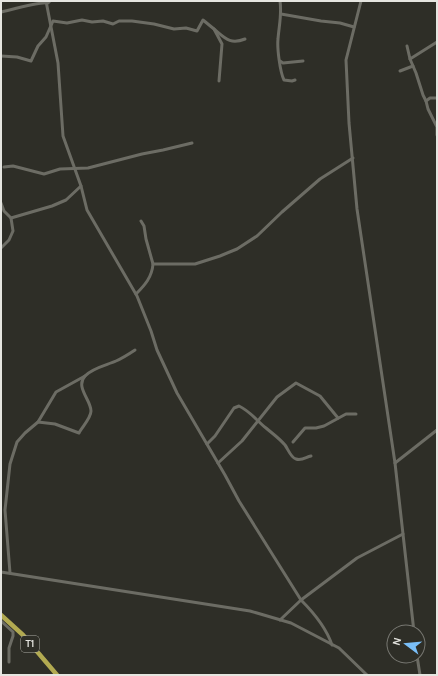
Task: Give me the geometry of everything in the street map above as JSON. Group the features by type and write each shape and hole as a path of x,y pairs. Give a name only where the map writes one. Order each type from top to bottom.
{"highway":[{"name":"T1","path":"1,615 23,635 57,675"}],"street":[{"path":"1,12 40,2 48,3 50,1"},
{"path":"280,1 281,14 278,50 280,62 284,80 295,80"},
{"path":"361,1 346,60 349,123 357,209 395,463 413,624"},
{"path":"46,2 58,63 63,136 81,186 87,210 136,294 152,331 158,350 177,392 239,501 301,600 312,610 328,633 332,644"},
{"path":"281,14 340,23 354,27"},
{"path":"1,56 31,61 38,46 46,37 53,21 67,23 82,20 92,22 103,21 113,24 120,20 154,24 174,29 186,28 197,31 203,20 228,40 245,39"},
{"path":"214,29 223,47 219,81"},
{"path":"410,59 437,42"},
{"path":"407,46 410,59 428,109 437,127 437,135"},
{"path":"280,62 303,61"},
{"path":"400,71 413,66"},
{"path":"426,101 430,98 437,98"},
{"path":"4,167 13,166 44,174 60,169 74,167 88,168 192,143"},
{"path":"153,264 195,264 237,249 257,236 320,179 353,158"},
{"path":"11,218 46,208 66,200 81,186"},
{"path":"1,203 4,211 11,218 13,231 9,240 1,248"},
{"path":"136,294 147,283 153,269 144,226 141,221"},
{"path":"10,573 5,510 10,464 17,442 25,432 38,422 56,392 99,368 117,361 135,350"},
{"path":"38,422 55,424 78,432 91,413 91,409 82,387 82,381 85,376"},
{"path":"218,463 236,447 277,397 296,383 320,396 338,418"},
{"path":"207,444 237,407 247,410 276,435 294,459 303,460 311,456"},
{"path":"293,442 305,428 324,426 348,413 356,414"},
{"path":"395,463 437,430"},
{"path":"280,620 301,600 357,558 403,534"},
{"path":"1,572 106,587 250,611 291,623 332,644 367,675"},
{"path":"1,621 13,632 9,662"},
{"path":"418,664 420,675"}]}
